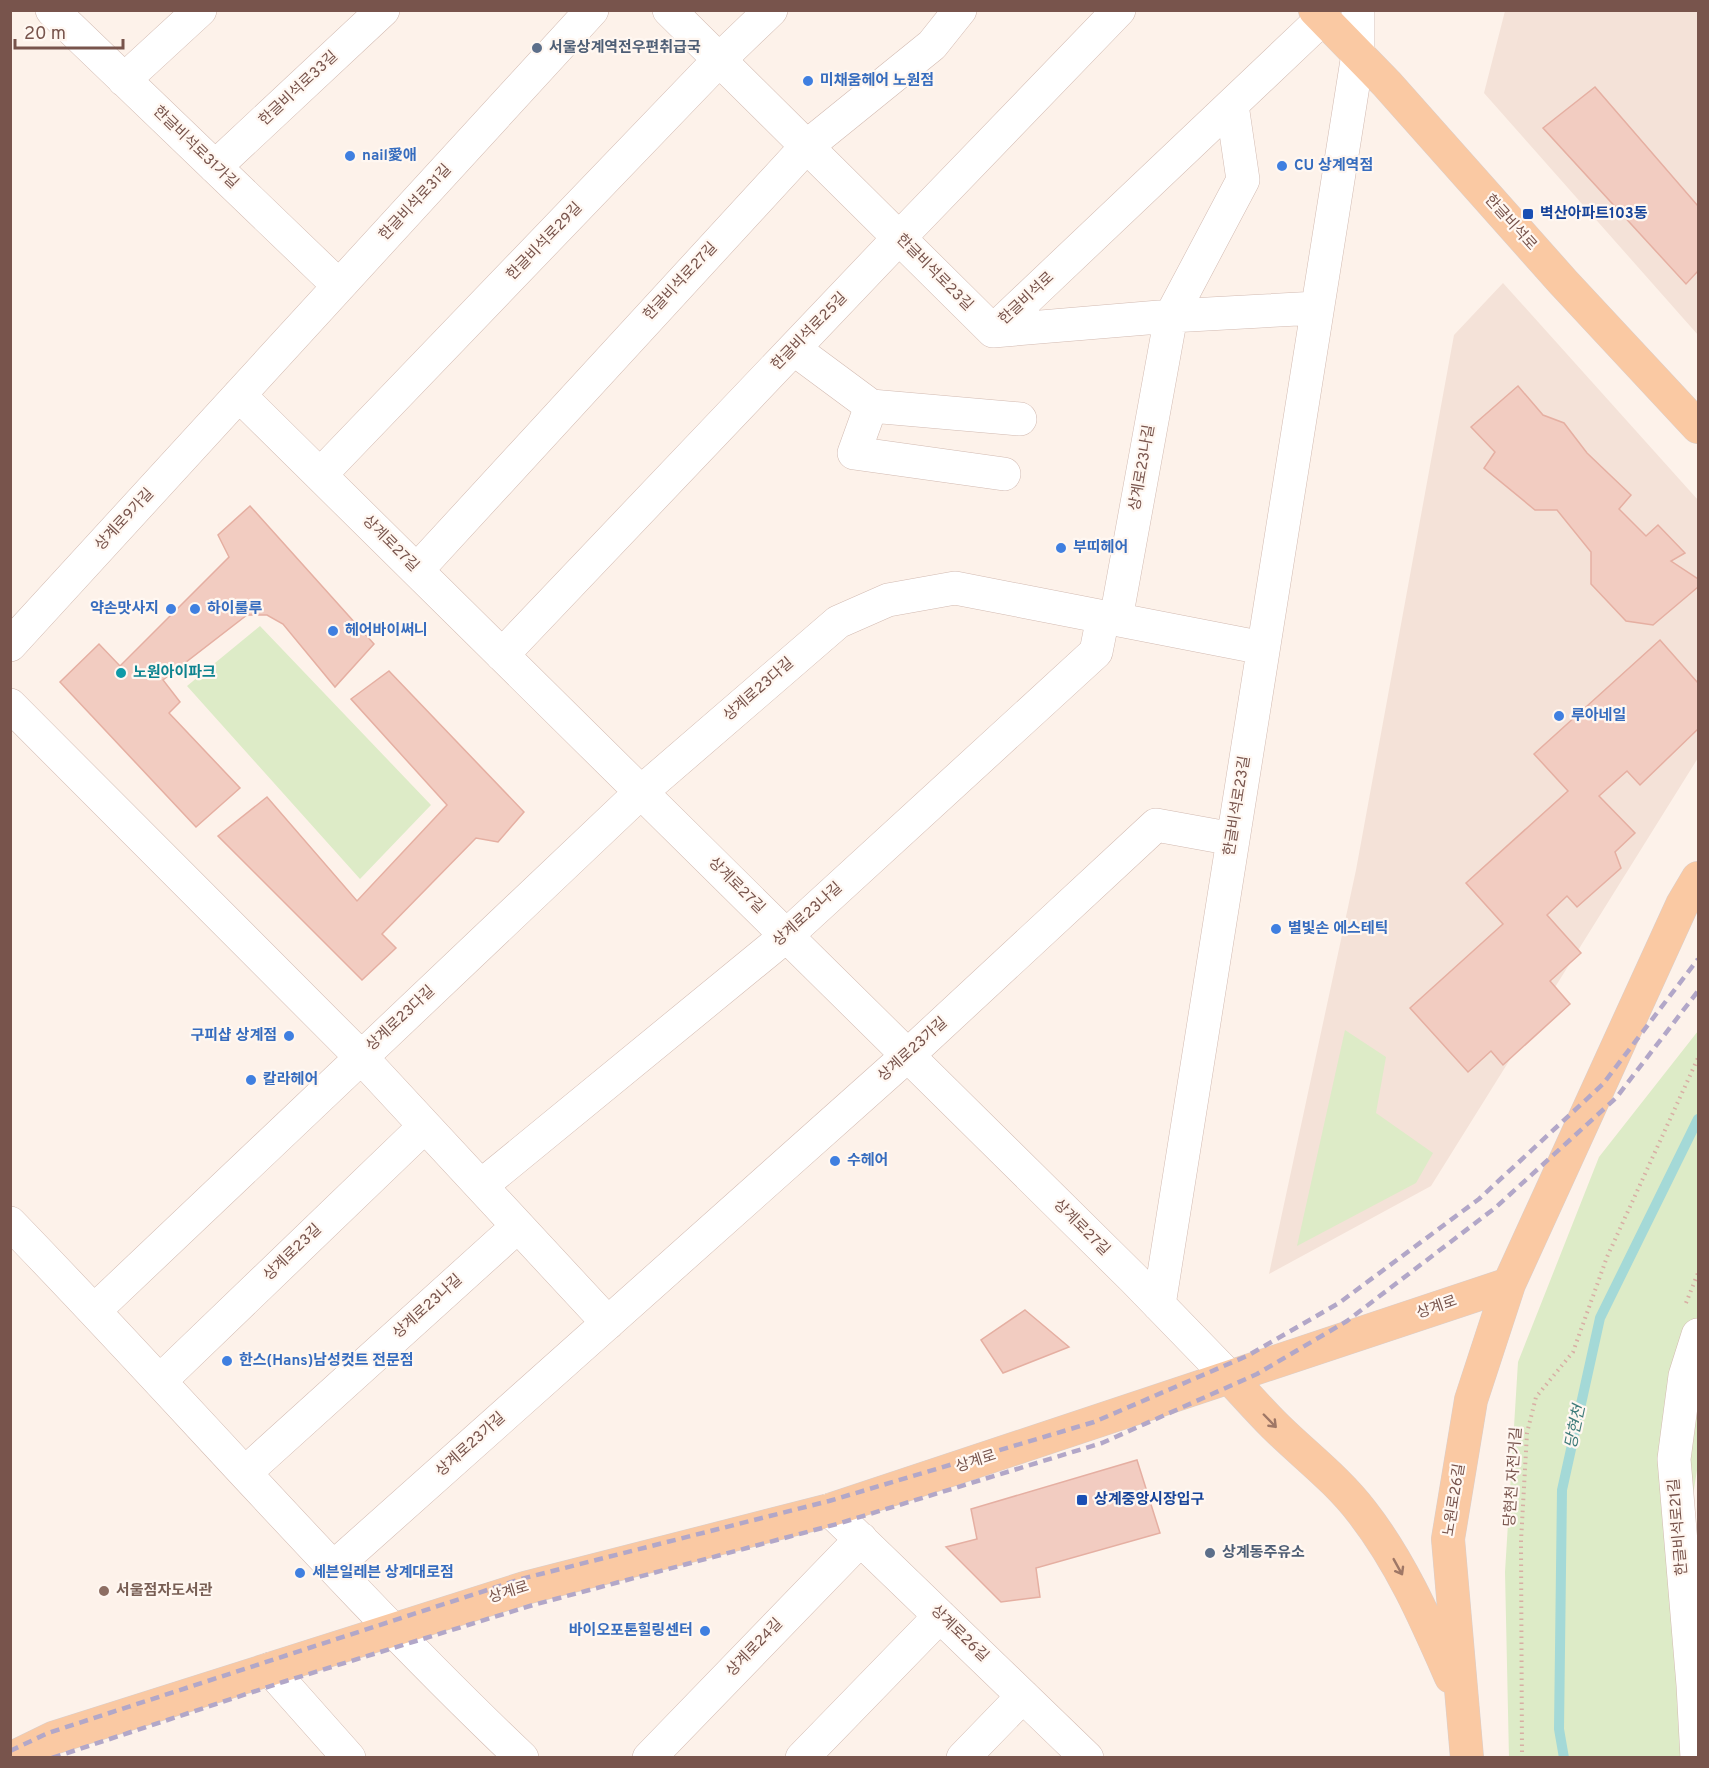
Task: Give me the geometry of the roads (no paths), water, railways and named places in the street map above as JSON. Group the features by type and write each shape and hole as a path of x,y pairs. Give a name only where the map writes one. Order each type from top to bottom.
{"main road":[{"name":"한글비석로","path":"1319,14 1387,84 1563,282 1696,418"},
{"path":"1509,1284 1682,905 1698,878"},
{"name":"상계로","path":"13,1756 53,1738 525,1588 830,1510 1509,1284"},
{"name":"노원로26길","path":"1467,1758 1448,1539 1471,1400 1509,1284"},
{"path":"1230,1378 1273,1424 1334,1480 1361,1510 1387,1547 1417,1600 1462,1701"}],"street":[{"name":"한글비석로31가길","path":"52,10 339,286"},
{"path":"124,80 200,10"},
{"name":"한글비석로33길","path":"215,167 383,10"},
{"name":"한글비석로31길","path":"240,395 592,10"},
{"name":"한글비석로23길","path":"669,10 993,331"},
{"name":"한글비석로29길","path":"320,475 719,60 771,10"},
{"name":"한글비석로27길","path":"417,570 806,147 932,45 960,10"},
{"name":"한글비석로25길","path":"502,655 1119,10"},
{"name":"한글비석로23길","path":"1159,1305 1358,54 1358,10"},
{"name":"한글비석로","path":"993,331 1232,105 1319,14"},
{"name":"상계로23나길","path":"482,1186 786,936 1096,652 1109,618 1171,316 1243,180 1232,105"},
{"path":"993,331 1171,316 1317,308"},
{"path":"794,349 871,406 1020,419"},
{"name":"상계로27길","path":"240,395 1230,1378"},
{"name":"상계로9가길","path":"10,645 240,395"},
{"path":"871,406 854,453 1004,474"},
{"name":"상계로23다길","path":"95,1310 641,792 838,622 888,600 954,588 1263,648"},
{"name":"상계로23다길","path":"10,705 362,1057"},
{"name":"상계로23가길","path":"334,1567 907,1056 1156,825 1233,839"},
{"path":"362,1057 608,1323"},
{"name":"상계로23길","path":"161,1380 425,1126"},
{"path":"10,1223 161,1380 392,1630 522,1758"},
{"name":"상계로23나길","path":"246,1472 518,1226"},
{"name":"한글비석로21길","path":"1697,1758 1674,1459 1685,1376 1698,1335"},
{"name":"상계로26길","path":"830,1510 1088,1758"},
{"name":"상계로24길","path":"649,1758 861,1539"},
{"path":"802,1758 940,1616"},
{"path":"270,1669 347,1757"},
{"path":"963,1758 1023,1696"}],"waterway":[{"name":"당현천","path":"1564,1758 1559,1729 1562,1490 1600,1318 1698,1119"}],"railway":[{"path":"10,1751 48,1733 521,1579 829,1501 1094,1422 1247,1356 1339,1303 1479,1199 1603,1084 1698,959"},
{"path":"52,1758 286,1681 533,1605 837,1524 1102,1443 1257,1374 1347,1321 1495,1208 1616,1098 1698,991"}],"place":[{"name":"서울상계역전우편취급국","path":"537,48"},
{"name":"미채움헤어 노원점","path":"808,81"},
{"name":"nail愛애","path":"350,156"},
{"name":"CU 상계역점","path":"1282,166"},
{"name":"벽산아파트103동","path":"1528,214"},
{"name":"부띠헤어","path":"1061,548"},
{"name":"약손맛사지","path":"171,609"},
{"name":"하이룰루","path":"195,609"},
{"name":"헤어바이써니","path":"333,631"},
{"name":"노원아이파크","path":"121,673"},
{"name":"루아네일","path":"1559,716"},
{"name":"별빛손 에스테틱","path":"1276,929"},
{"name":"구피샵 상계점","path":"289,1036"},
{"name":"칼라헤어","path":"251,1080"},
{"name":"수헤어","path":"835,1161"},
{"name":"한스(Hans)남성컷트 전문점","path":"227,1361"},
{"name":"상계중앙시장입구","path":"1082,1500"},
{"name":"상계동주유소","path":"1210,1553"},
{"name":"세븐일레븐 상계대로점","path":"300,1573"},
{"name":"서울점자도서관","path":"104,1591"},
{"name":"바이오포톤힐링센터","path":"705,1631"}]}
